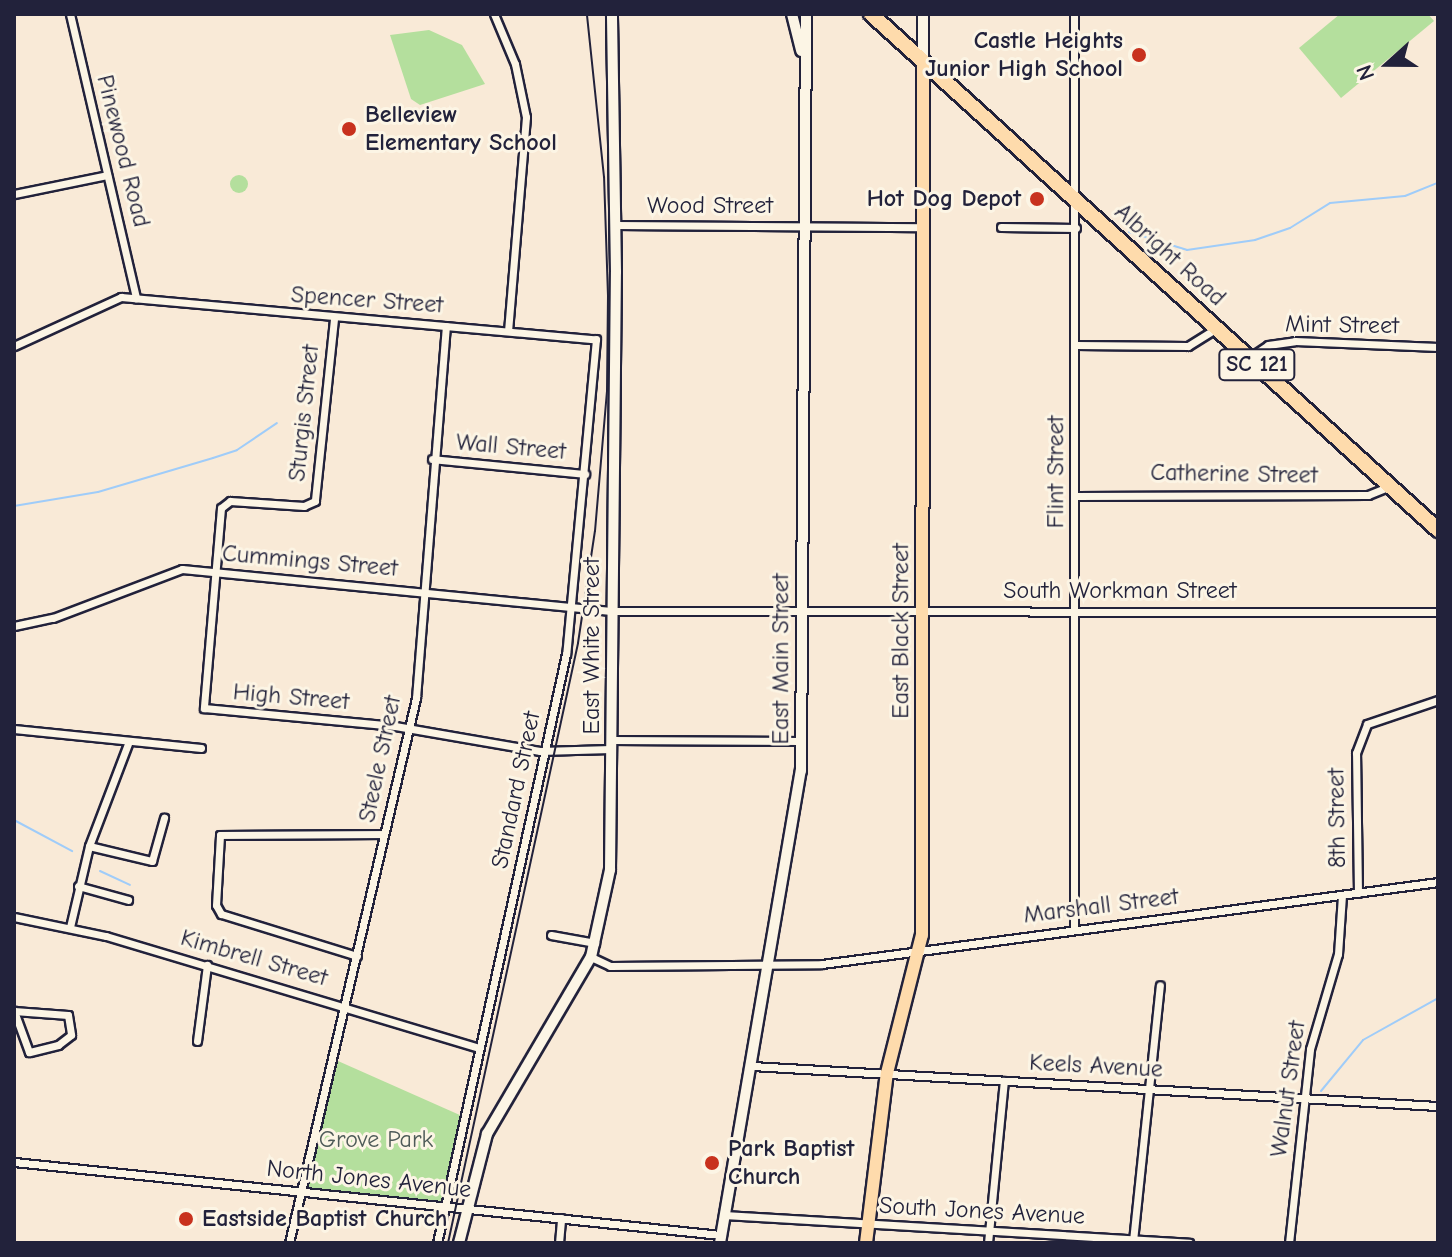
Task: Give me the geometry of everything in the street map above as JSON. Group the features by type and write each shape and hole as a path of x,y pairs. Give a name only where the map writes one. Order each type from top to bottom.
{"highway":[{"name":"Albright Road","path":"871,14 1438,530"}],"main road":[{"name":"East Black Street","path":"866,1243 887,1073 921,950 923,60"}],"street":[{"name":"Pinewood Road","path":"70,14 136,298"},
{"path":"494,14 515,64 526,117 508,330"},
{"name":"East White Street","path":"459,1243 487,1134 591,957 611,856 616,225 612,14"},
{"name":"East Main Street","path":"792,14 804,68"},
{"name":"East Main Street","path":"720,1239 799,795 806,14"},
{"name":"East Black Street","path":"923,14 923,60"},
{"name":"Flint Street","path":"1074,14 1074,929"},
{"path":"14,194 107,175"},
{"name":"Wood Street","path":"616,225 923,227"},
{"path":"1001,227 1076,228"},
{"name":"Spencer Street","path":"14,346 121,297 334,319 596,339"},
{"name":"Sturgis Street","path":"204,708 224,504 304,506 315,501 334,319"},
{"name":"Steele Street","path":"289,1243 410,730 446,326"},
{"path":"1076,345 1188,346 1217,328"},
{"name":"Standard Street","path":"437,1243 546,751 572,606 596,339"},
{"name":"Mint Street","path":"1249,358 1268,345 1295,341 1438,347"},
{"name":"Wall Street","path":"432,459 585,474"},
{"name":"Catherine Street","path":"1075,496 1368,495 1390,486"},
{"name":"Cummings Street","path":"14,626 53,618 182,569 611,611 802,608"},
{"name":"South Workman Street","path":"802,608 1438,612"},
{"name":"8th Street","path":"1358,893 1356,753 1367,724 1387,713 1438,700"},
{"name":"High Street","path":"204,708 410,730 546,751 611,745 801,741"},
{"path":"14,729 201,748"},
{"path":"70,927 89,846 129,741"},
{"path":"89,846 152,861 164,818"},
{"path":"357,956 221,914 216,905 220,835 384,834"},
{"name":"Marshall Street","path":"591,957 610,966 770,968 1438,882"},
{"path":"78,886 128,900"},
{"name":"Walnut Street","path":"1289,1243 1314,1024 1338,954 1342,895"},
{"name":"Kimbrell Street","path":"14,917 70,927 207,965 480,1048"},
{"path":"551,935 595,943"},
{"path":"197,1041 207,965"},
{"path":"1133,1241 1160,985"},
{"path":"14,1011 68,1015 71,1035 58,1045 29,1052 14,1011"},
{"name":"Keels Avenue","path":"752,1066 1438,1106"},
{"path":"988,1243 1004,1081"},
{"name":"North Jones Avenue","path":"14,1162 561,1218 720,1239"},
{"name":"South Jones Avenue","path":"724,1215 1189,1243"},
{"path":"559,1243 561,1218"}],"green space":[{"path":"1340,14 1428,14 1434,21 1341,98 1299,48"},
{"path":"429,30 462,45 485,84 420,105 411,99 390,35"},
{"path":"239,175 248,184 239,193 230,184"},
{"name":"Grove Park","path":"338,1061 462,1116 441,1201 307,1189"}],"waterway":[{"path":"1129,232 1187,250 1255,240 1290,228 1330,203 1405,196 1438,183"},
{"path":"14,506 98,492 213,458 237,450 277,423"},
{"path":"14,820 72,851"},
{"path":"100,871 130,885"},
{"path":"1321,1091 1363,1040 1438,998"}],"railway":[{"path":"448,1243 578,643 595,531 607,390 608,296 604,177 587,14"}],"place":[{"name":"Castle Heights Junior High School","path":"1139,55"},
{"name":"Belleview Elementary School","path":"349,129"},
{"name":"Hot Dog Depot","path":"1037,199"},
{"name":"Park Baptist Church","path":"712,1163"},
{"name":"Eastside Baptist Church","path":"186,1219"}]}
